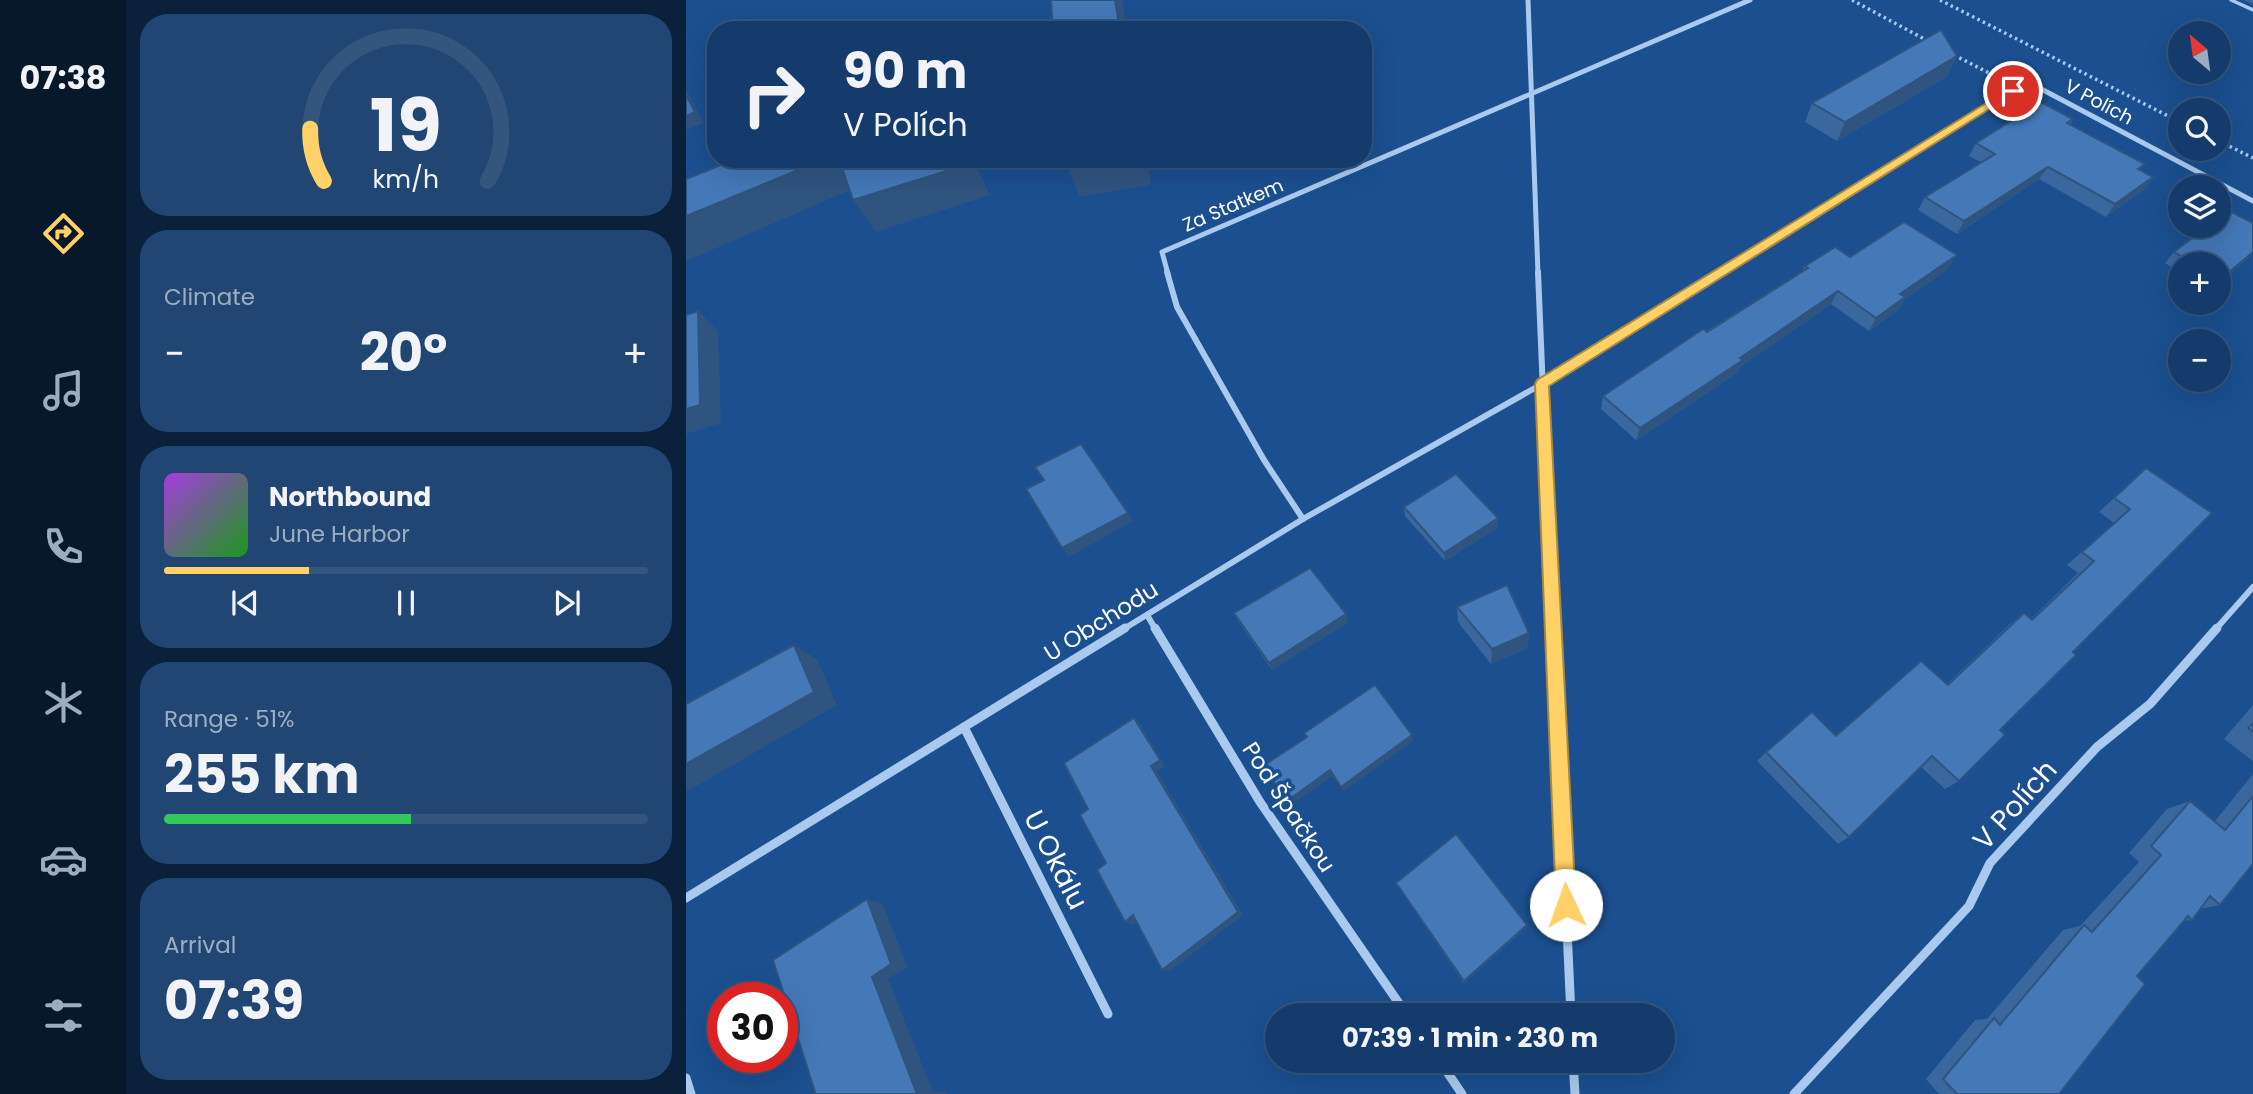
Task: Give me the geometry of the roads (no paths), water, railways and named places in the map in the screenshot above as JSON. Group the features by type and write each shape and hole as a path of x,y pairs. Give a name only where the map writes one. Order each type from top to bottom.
{"street":[{"path":"1528,0 1542,384 1570,1003"},
{"name":"Za Statkem","path":"1372,163 1750,0"},
{"name":"V Polích","path":"1542,384 2028,82 2253,201"},
{"name":"Za Statkem","path":"1303,519 1264,460 1177,307 1162,252 1360,168"},
{"name":"U Obchodu","path":"686,898 1303,519 1542,384"},
{"name":"V Polích","path":"1794,1094 1969,906 1990,863 2097,747 2150,704 2253,587"},
{"name":"Pod Špačkou","path":"1147,615 1260,802 1399,1003"},
{"name":"U Okálu","path":"964,727 1108,1014"},
{"path":"1448,1073 1462,1094"},
{"path":"1574,1073 1575,1094"},
{"path":"686,1078 691,1094"}],"lane":[{"path":"2231,0 2253,10"}]}
